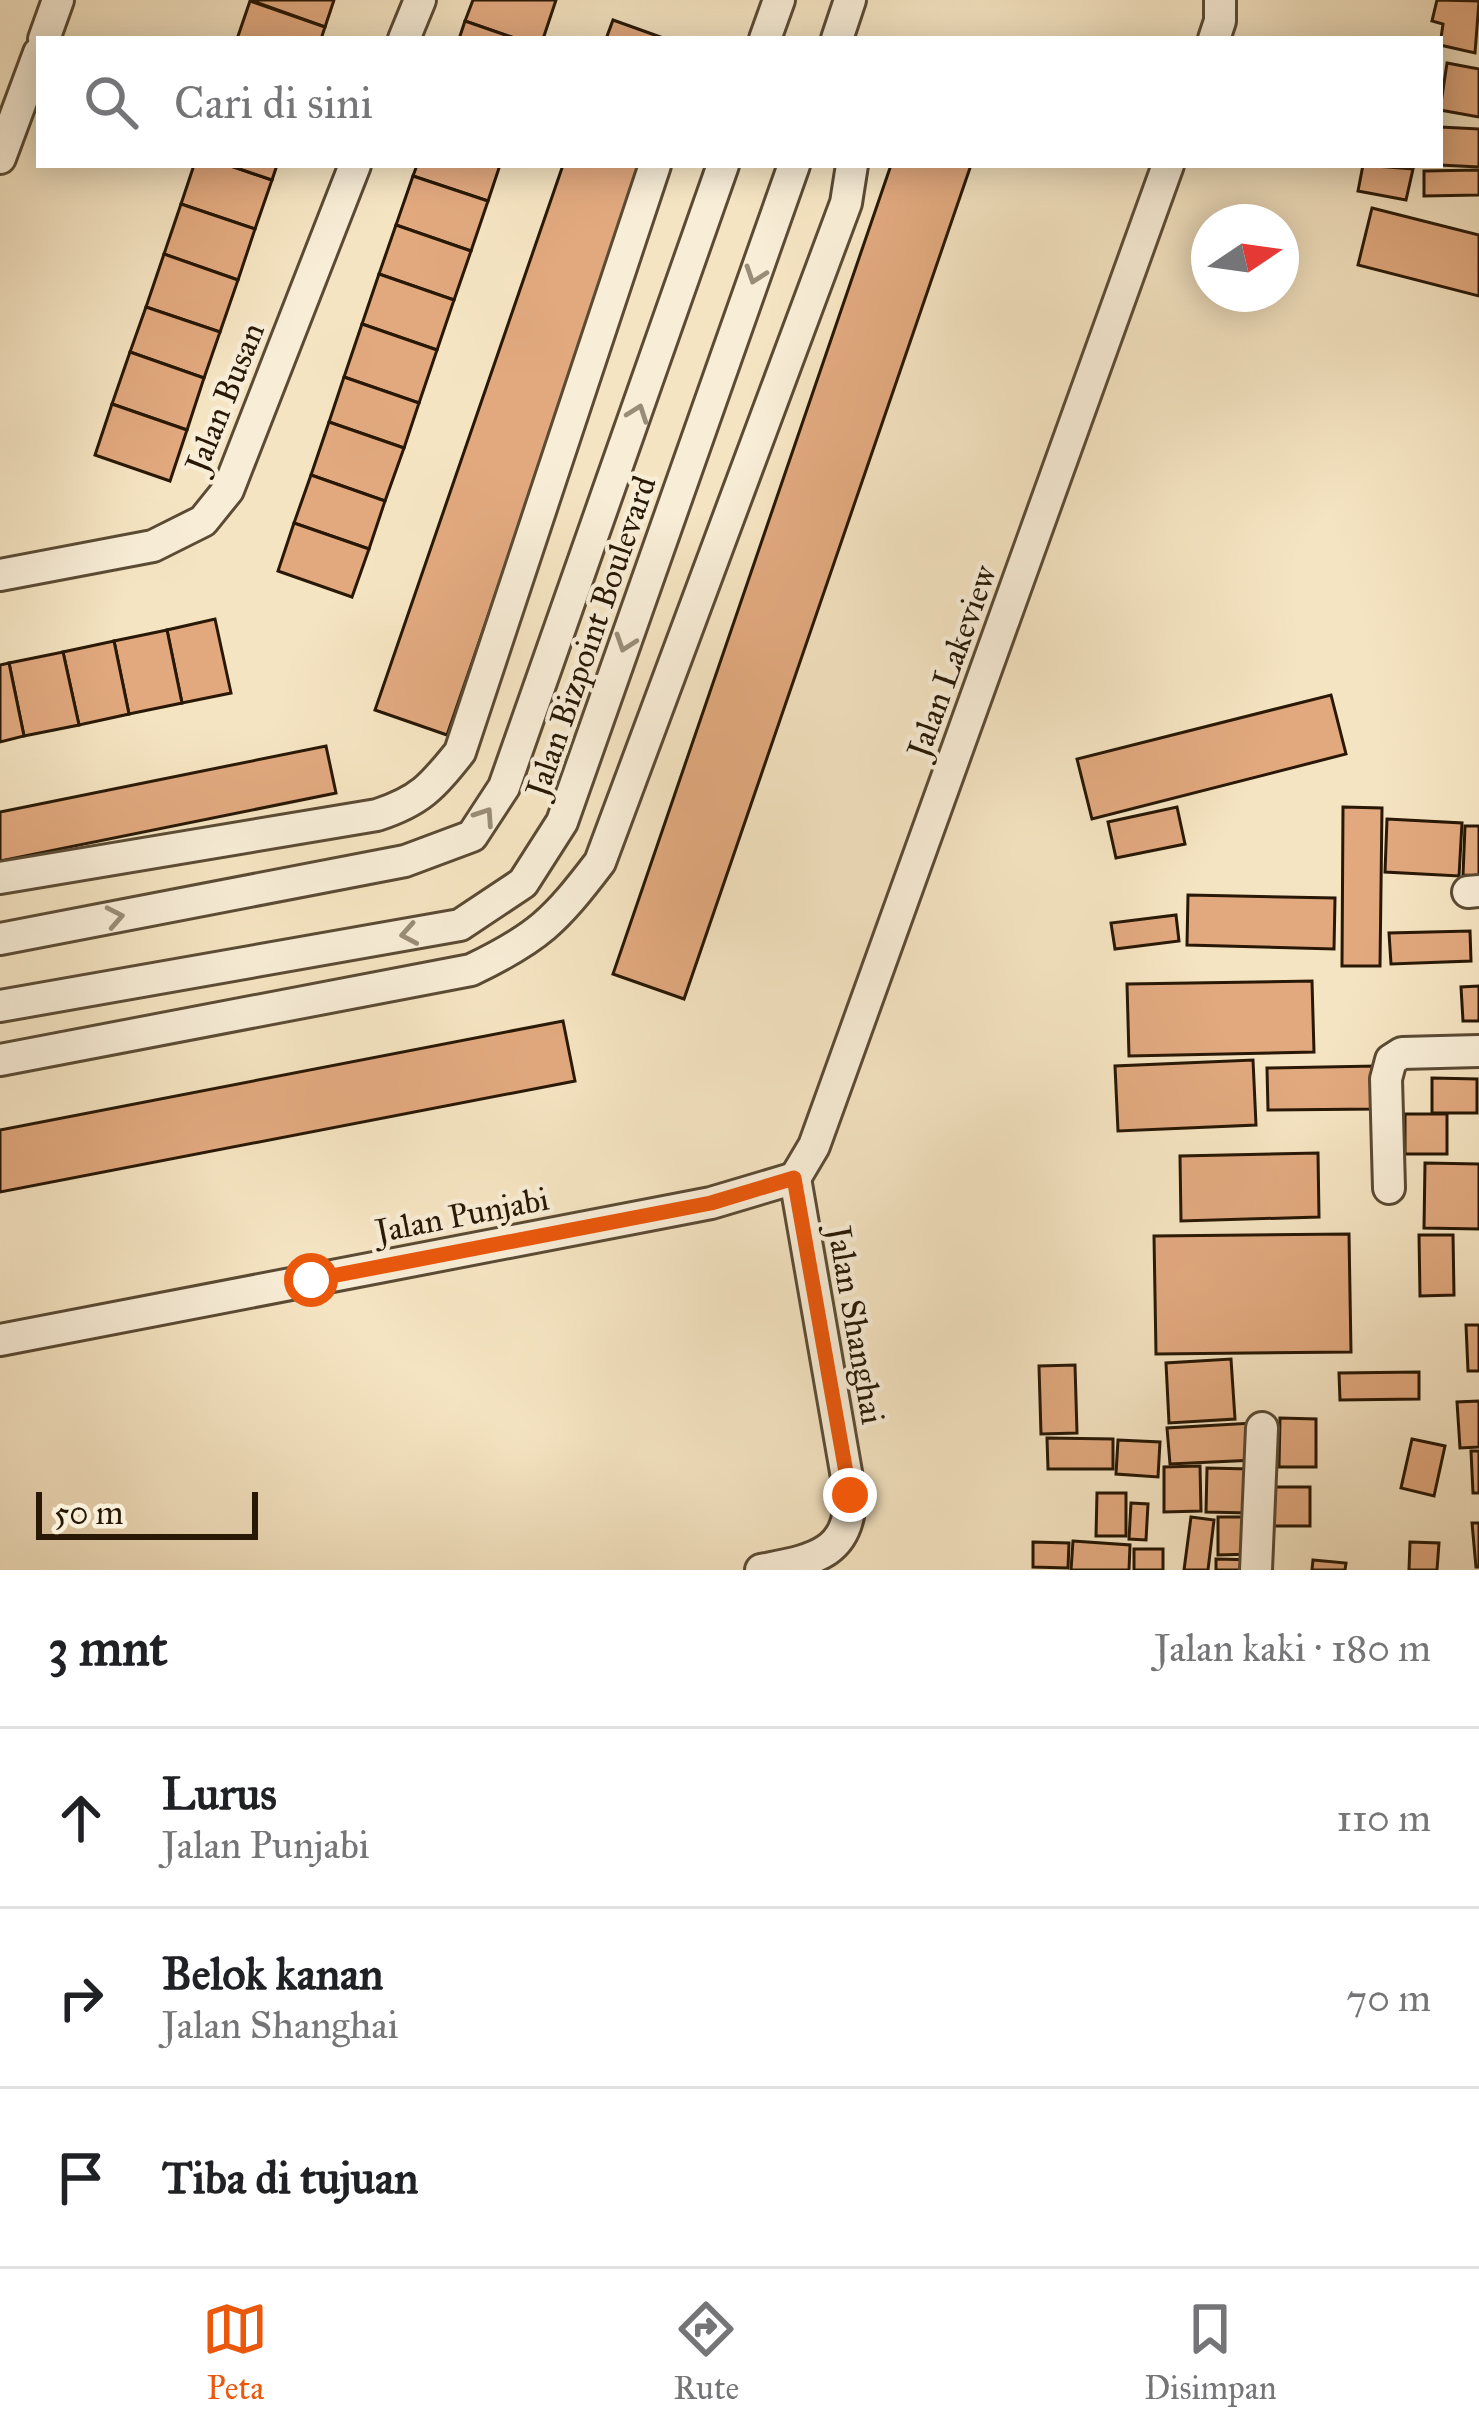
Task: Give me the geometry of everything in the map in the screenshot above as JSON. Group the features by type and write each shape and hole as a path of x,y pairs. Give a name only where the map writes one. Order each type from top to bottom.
{"street":[{"path":"45,36 58,0"},
{"path":"405,36 420,0"},
{"path":"766,36 778,0"},
{"path":"838,36 850,0"},
{"path":"1215,36 1220,0"},
{"path":"0,158 36,61"},
{"name":"Jalan Busan","path":"0,575 153,546 203,521 228,490 354,168"},
{"path":"0,878 377,815 411,804 431,789 460,752 654,168"},
{"name":"Jalan Bizpoint Boulevard","path":"0,939 405,860 472,836 504,787 722,168"},
{"name":"Jalan Bizpoint Boulevard","path":"0,1006 460,925 523,883 562,822 793,168"},
{"path":"0,1060 471,970 523,945 561,913 600,862 846,202 852,168"},
{"name":"Jalan Lakeview","path":"794,1178 814,1146 1167,168"},
{"path":"1389,1188 1386,1079 1391,1060 1402,1053 1479,1051"},
{"name":"Jalan Punjabi","path":"0,1340 711,1203 794,1178"},
{"name":"Jalan Shanghai","path":"761,1570 806,1562 829,1550 850,1518 850,1495 794,1178"},
{"path":"1256,1570 1262,1428"}],"building":[{"path":"250,0 334,0 325,27"},
{"path":"473,0 556,0 544,36 508,36 465,21"},
{"path":"1437,0 1479,1 1475,53 1443,46 1443,24 1432,21"},
{"path":"250,1 325,27 322,36 238,36"},
{"path":"613,20 658,36 607,36"},
{"path":"465,21 508,36 460,36"},
{"path":"1447,63 1479,69 1479,117 1443,111"},
{"path":"1443,127 1479,129 1479,167 1443,165"},
{"path":"193,168 237,168 272,180 255,229 181,204"},
{"path":"237,168 276,168 272,180"},
{"path":"416,168 499,168 488,201 413,176"},
{"path":"562,168 643,168 447,735 375,710"},
{"path":"890,168 970,168 684,999 613,974"},
{"path":"1362,168 1413,169 1406,200 1358,191"},
{"path":"1479,170 1479,195 1424,196 1424,171"},
{"path":"413,176 488,201 471,251 396,225"},
{"path":"181,204 255,229 238,280 164,254"},
{"path":"1372,208 1479,235 1479,296 1358,265"},
{"path":"396,225 471,251 454,300 379,274"},
{"path":"164,254 238,280 220,332 146,307"},
{"path":"379,274 454,300 437,350 362,324"},
{"path":"146,307 220,332 204,378 130,352"},
{"path":"362,324 437,350 419,403 344,377"},
{"path":"130,352 204,378 187,430 112,404"},
{"path":"344,377 419,403 404,448 329,422"},
{"path":"112,404 187,430 170,481 95,455"},
{"path":"329,422 404,448 385,501 311,475"},
{"path":"311,475 385,501 369,549 294,523"},
{"path":"294,523 369,549 352,597 278,571"},
{"path":"215,619 231,693 182,703 167,630"},
{"path":"167,630 182,703 129,714 114,641"},
{"path":"114,641 129,714 79,725 63,652"},
{"path":"63,652 79,725 24,736 9,663"},
{"path":"9,663 24,736 0,742 0,665"},
{"path":"1331,695 1346,754 1092,819 1077,759"},
{"path":"326,746 336,793 0,861 0,812"},
{"path":"1177,807 1185,844 1116,858 1108,822"},
{"path":"1343,807 1382,808 1380,966 1342,966"},
{"path":"1387,819 1462,823 1459,876 1385,872"},
{"path":"1465,826 1479,826 1479,876 1463,875"},
{"path":"1188,895 1335,898 1334,949 1187,945"},
{"path":"1176,915 1179,941 1115,949 1111,923"},
{"path":"1470,931 1471,961 1391,964 1389,933"},
{"path":"1312,981 1314,1052 1129,1056 1127,984"},
{"path":"1479,986 1479,1021 1463,1021 1461,987"},
{"path":"563,1021 575,1081 0,1192 0,1130"},
{"path":"1253,1060 1256,1125 1118,1131 1115,1066"},
{"path":"1376,1066 1376,1109 1268,1110 1267,1068"},
{"path":"1432,1078 1477,1079 1477,1113 1432,1113"},
{"path":"1405,1114 1447,1114 1447,1154 1405,1154"},
{"path":"1318,1153 1319,1217 1181,1221 1180,1156"},
{"path":"1425,1163 1479,1164 1479,1229 1424,1228"},
{"path":"1349,1234 1351,1352 1156,1354 1154,1236"},
{"path":"1419,1235 1453,1235 1454,1295 1420,1296"},
{"path":"1466,1325 1479,1325 1479,1371 1468,1371"},
{"path":"1231,1359 1235,1419 1169,1423 1166,1363"},
{"path":"1075,1365 1077,1433 1041,1434 1039,1366"},
{"path":"1419,1372 1419,1399 1340,1400 1339,1373"},
{"path":"1479,1401 1479,1447 1460,1448 1457,1402"},
{"path":"1280,1418 1316,1419 1316,1467 1279,1467"},
{"path":"1253,1423 1255,1460 1170,1464 1167,1428"},
{"path":"1047,1438 1113,1439 1113,1469 1048,1469"},
{"path":"1412,1439 1445,1446 1434,1496 1401,1488"},
{"path":"1118,1440 1160,1442 1158,1477 1116,1474"},
{"path":"1471,1451 1479,1451 1479,1493 1473,1493"},
{"path":"1200,1466 1201,1511 1164,1512 1164,1467"},
{"path":"1207,1468 1250,1469 1249,1513 1206,1512"},
{"path":"1270,1487 1310,1487 1310,1526 1270,1526"},
{"path":"1097,1493 1126,1493 1126,1536 1096,1536"},
{"path":"1131,1503 1148,1504 1146,1540 1129,1539"},
{"path":"1191,1517 1214,1520 1208,1570 1184,1570"},
{"path":"1218,1517 1253,1517 1253,1554 1218,1555"},
{"path":"1472,1523 1479,1523 1479,1567 1476,1567"},
{"path":"1073,1541 1130,1545 1129,1570 1071,1570"},
{"path":"1033,1542 1069,1543 1068,1568 1033,1567"},
{"path":"1410,1542 1439,1543 1437,1570 1409,1570"},
{"path":"1134,1549 1163,1549 1163,1570 1134,1570"},
{"path":"1216,1559 1255,1560 1254,1570 1216,1570"},
{"path":"1313,1560 1346,1563 1345,1570 1312,1570"}],"route":[{"path":"311,1280 711,1203 794,1178 850,1495"}]}
